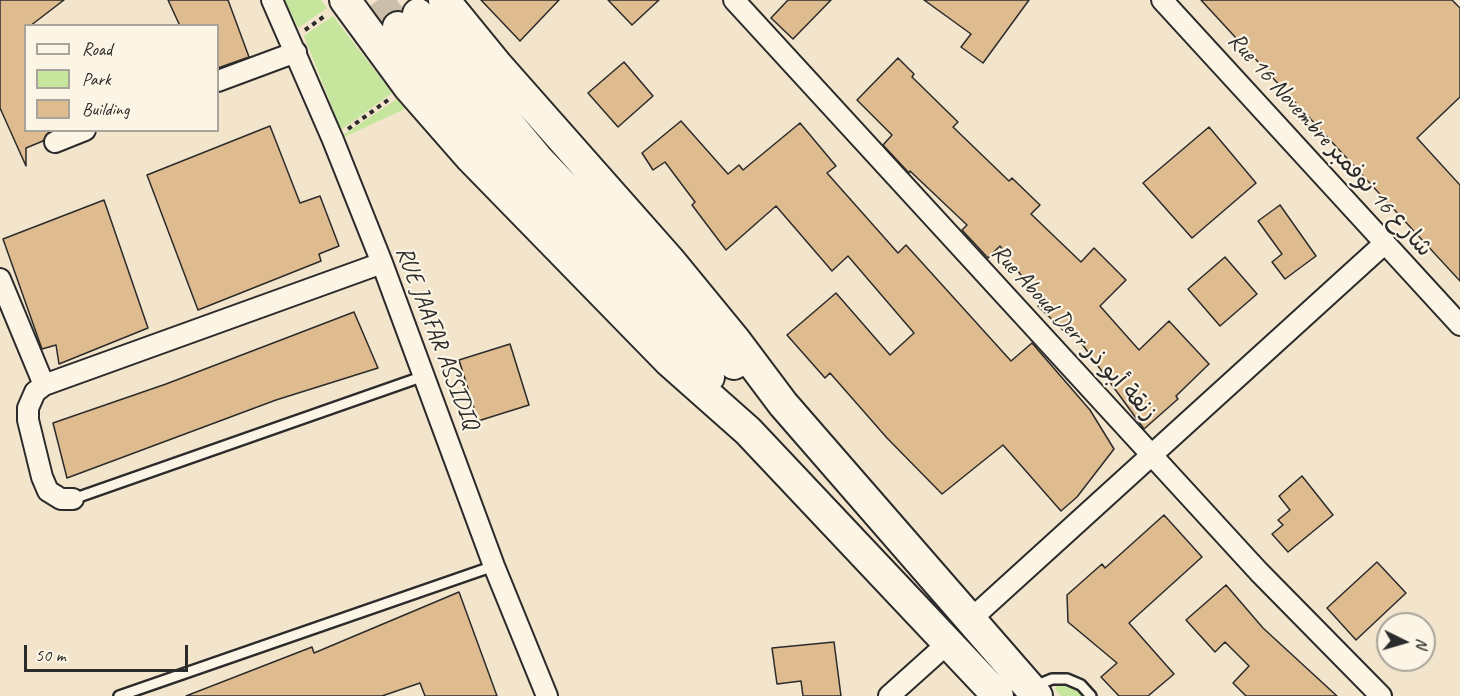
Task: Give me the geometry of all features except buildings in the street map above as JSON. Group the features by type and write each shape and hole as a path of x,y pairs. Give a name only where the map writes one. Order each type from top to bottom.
{"main road":[{"path":"346,0 408,86 471,158 669,361 748,431 998,696"},
{"path":"444,0 497,65 665,255 735,340 783,404 1034,692"},
{"path":"748,431 682,343 511,165 471,120 408,21 497,111 580,205 715,347 783,404"}],"street":[{"name":"RUE JAAFAR ASSIDIQ","path":"272,0 382,263 494,566 547,696"},
{"name":"Rue Aboud Derr زنقة أبو ذر","path":"734,0 1259,572 1381,696"},
{"name":"Rue 16 Novembre شارع 16 نوفمبر","path":"1162,0 1460,325"},
{"path":"219,81 293,47"},
{"path":"54,142 80,132"},
{"path":"970,620 1385,243"},
{"path":"73,499 61,499 48,491 30,431 28,408 35,392 44,385 382,263"},
{"path":"0,279 44,385"},
{"path":"889,696 948,643"}],"lane":[{"path":"73,499 424,376"},
{"path":"119,696 494,566"},
{"path":"1034,692 1052,679 1067,679 1081,685 1091,696"}],"path":[{"path":"293,47 346,0"},
{"path":"358,122 397,94"}],"green space":[{"path":"285,0 321,0 327,8 298,28"},
{"path":"333,16 392,93 341,130 304,36"},
{"path":"397,99 405,109 344,137 343,135"},
{"path":"1059,684 1071,686 1083,696 1061,696 1055,689"}],"tunnel":[{"path":"378,0 398,27"}]}
